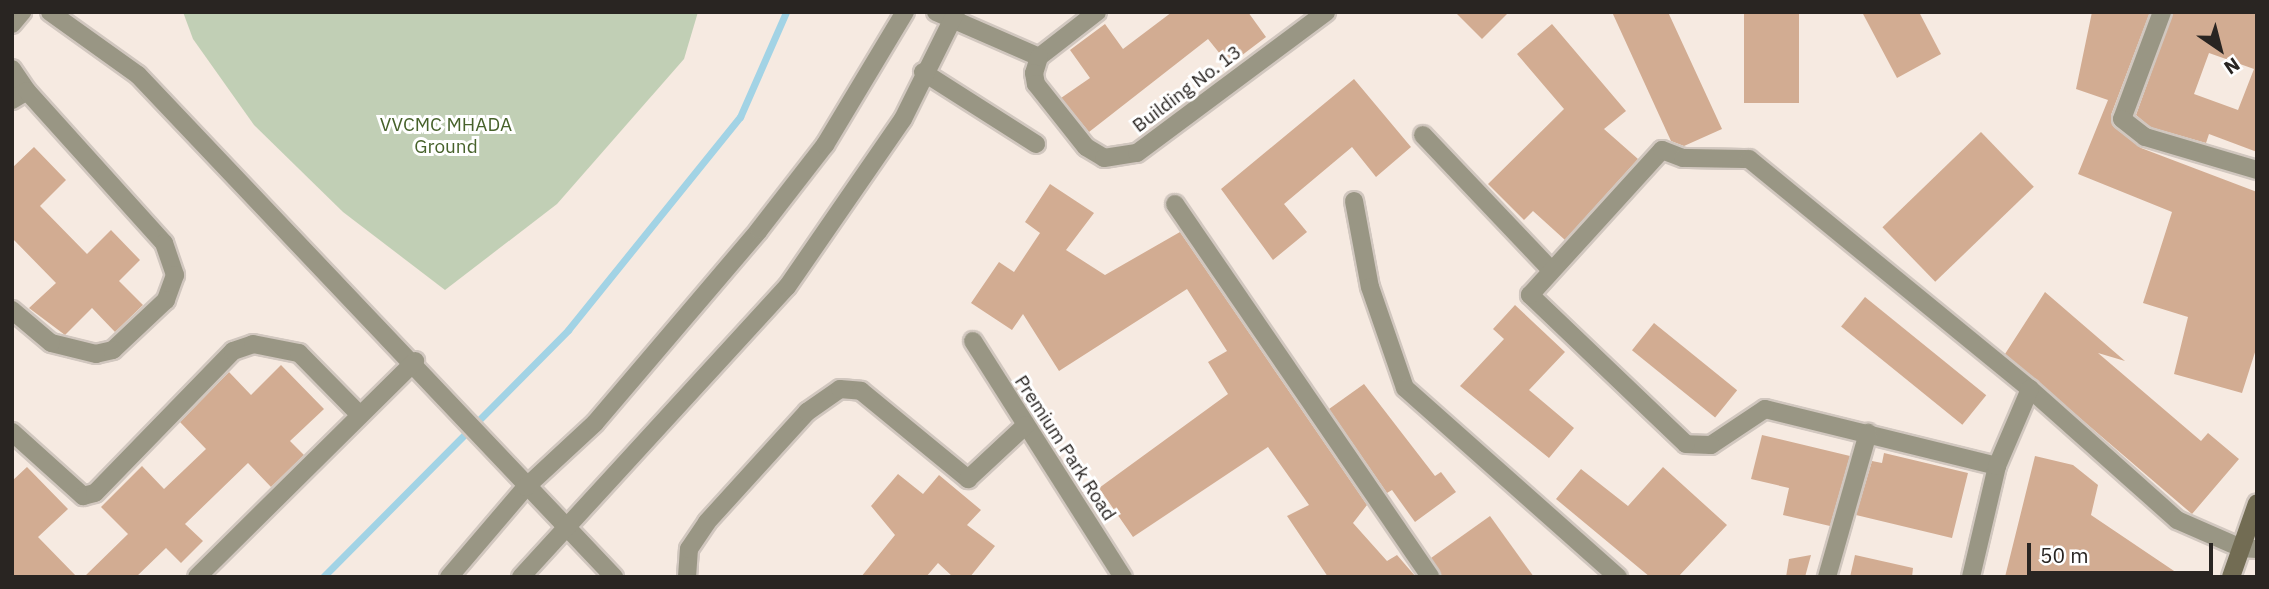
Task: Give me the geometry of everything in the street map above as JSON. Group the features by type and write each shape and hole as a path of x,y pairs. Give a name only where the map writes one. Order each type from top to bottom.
{"main road":[{"path":"2231,577 2249,548 2257,503"}],"street":[{"path":"12,24 22,12"},
{"path":"50,12 138,75 447,394 512,464 526,487 566,533 614,577"},
{"path":"449,577 526,487 596,423 759,230 825,145 905,12"},
{"path":"521,577 566,533 787,287 903,120 948,15 1039,57 1097,12"},
{"name":"Building No. 13","path":"1039,57 1035,84 1086,147 1104,158 1136,153 1326,12"},
{"path":"2162,12 2122,119 2145,137 2257,170"},
{"path":"12,69 20,95 164,243 175,275 166,300 113,351 96,354 51,343 12,310"},
{"path":"923,72 1036,144"},
{"path":"1423,135 1550,269"},
{"path":"1997,466 1765,409 1711,445 1686,444 1530,295 1550,269 1662,150 1683,158 1749,159 2030,388 2177,520 2249,548"},
{"path":"1354,201 1370,287 1405,388 1618,577"},
{"path":"1175,204 1430,577"},
{"name":"Premium Park Road","path":"972,341 1123,577"},
{"path":"12,432 83,496 95,493 233,351 253,344 299,353 360,415"},
{"path":"197,577 415,361"},
{"path":"1971,577 1997,466 2030,388"},
{"path":"687,577 689,549 707,522 807,412 840,389 861,391 968,479 1026,425"},
{"path":"1827,577 1868,433"}],"green space":[{"name":"VVCMC MHADA Ground","path":"183,12 698,12 684,59 557,204 445,290 343,212 254,125 193,39"}],"building":[{"path":"1172,12 1248,12 1266,37 1229,65 1208,39 1089,132 1061,98 1090,78 1070,50 1105,24 1123,49"},
{"path":"1455,12 1509,12 1482,39"},
{"path":"1612,12 1668,12 1722,129 1684,146 1671,141"},
{"path":"1744,12 1799,12 1799,103 1744,103"},
{"path":"1862,12 1919,12 1941,54 1897,78"},
{"path":"2092,12 2150,12 2111,115 2114,127 2141,148 2257,192 2257,346 2242,393 2174,374 2188,317 2143,303 2172,212 2078,174 2108,100 2076,89"},
{"path":"2173,12 2257,12 2257,152 2209,134 2206,143 2150,127 2136,115","holes":["2209,53 2254,69 2238,110 2194,94"]},
{"path":"1552,24 1626,111 1604,129 1638,159 1565,240 1533,211 1524,220 1488,184 1564,109 1517,54"},
{"path":"1354,79 1411,147 1376,177 1352,147 1284,204 1307,232 1273,260 1221,189"},
{"path":"1981,132 2034,187 1935,282 1882,227"},
{"path":"34,147 66,180 40,206 87,254 111,230 140,260 119,281 143,305 115,332 92,308 65,335 29,308 56,283 12,238 12,168"},
{"path":"1050,184 1094,213 1066,250 1105,275 1180,232 1367,505 1353,523 1387,561 1397,555 1416,577 1328,577 1287,516 1309,505 1268,447 1133,537 1099,488 1228,394 1208,362 1227,351 1187,289 1059,371 1023,314 1012,330 971,303 999,262 1014,272 1040,233 1025,222"},
{"path":"2045,292 2125,361 2098,353 2201,441 2208,433 2239,459 2192,514 2005,354"},
{"path":"1865,297 1986,395 1962,425 1841,327"},
{"path":"1515,305 1565,352 1529,390 1574,428 1549,458 1460,386 1504,339 1493,329"},
{"path":"1654,323 1737,390 1715,418 1632,350"},
{"path":"281,365 324,409 290,441 304,455 271,487 248,463 185,524 203,541 181,563 166,548 136,577 84,577 128,534 101,507 142,466 164,489 206,449 180,422 229,372 251,395"},
{"path":"1364,384 1435,476 1441,472 1456,492 1415,522 1392,490 1387,493 1329,409"},
{"path":"1762,435 1850,456 1830,526 1783,515 1789,488 1751,479"},
{"path":"1884,453 1968,473 1952,538 1856,515 1872,461 1882,463"},
{"path":"2035,456 2073,465 2098,485 2091,515 2183,577 2005,577"},
{"path":"27,467 68,509 38,537 77,577 12,577 12,481"},
{"path":"1663,467 1727,525 1678,577 1650,577 1556,499 1581,469 1628,506"},
{"path":"898,474 923,494 939,475 981,510 967,525 995,546 970,577 953,577 938,563 926,577 861,577 895,535 871,506"},
{"path":"1490,516 1534,577 1441,577 1431,558"},
{"path":"1811,555 1805,577 1786,577 1789,559"},
{"path":"1855,555 1913,568 1912,577 1850,577"}],"waterway":[{"path":"323,577 568,330 740,117 786,12"}]}
